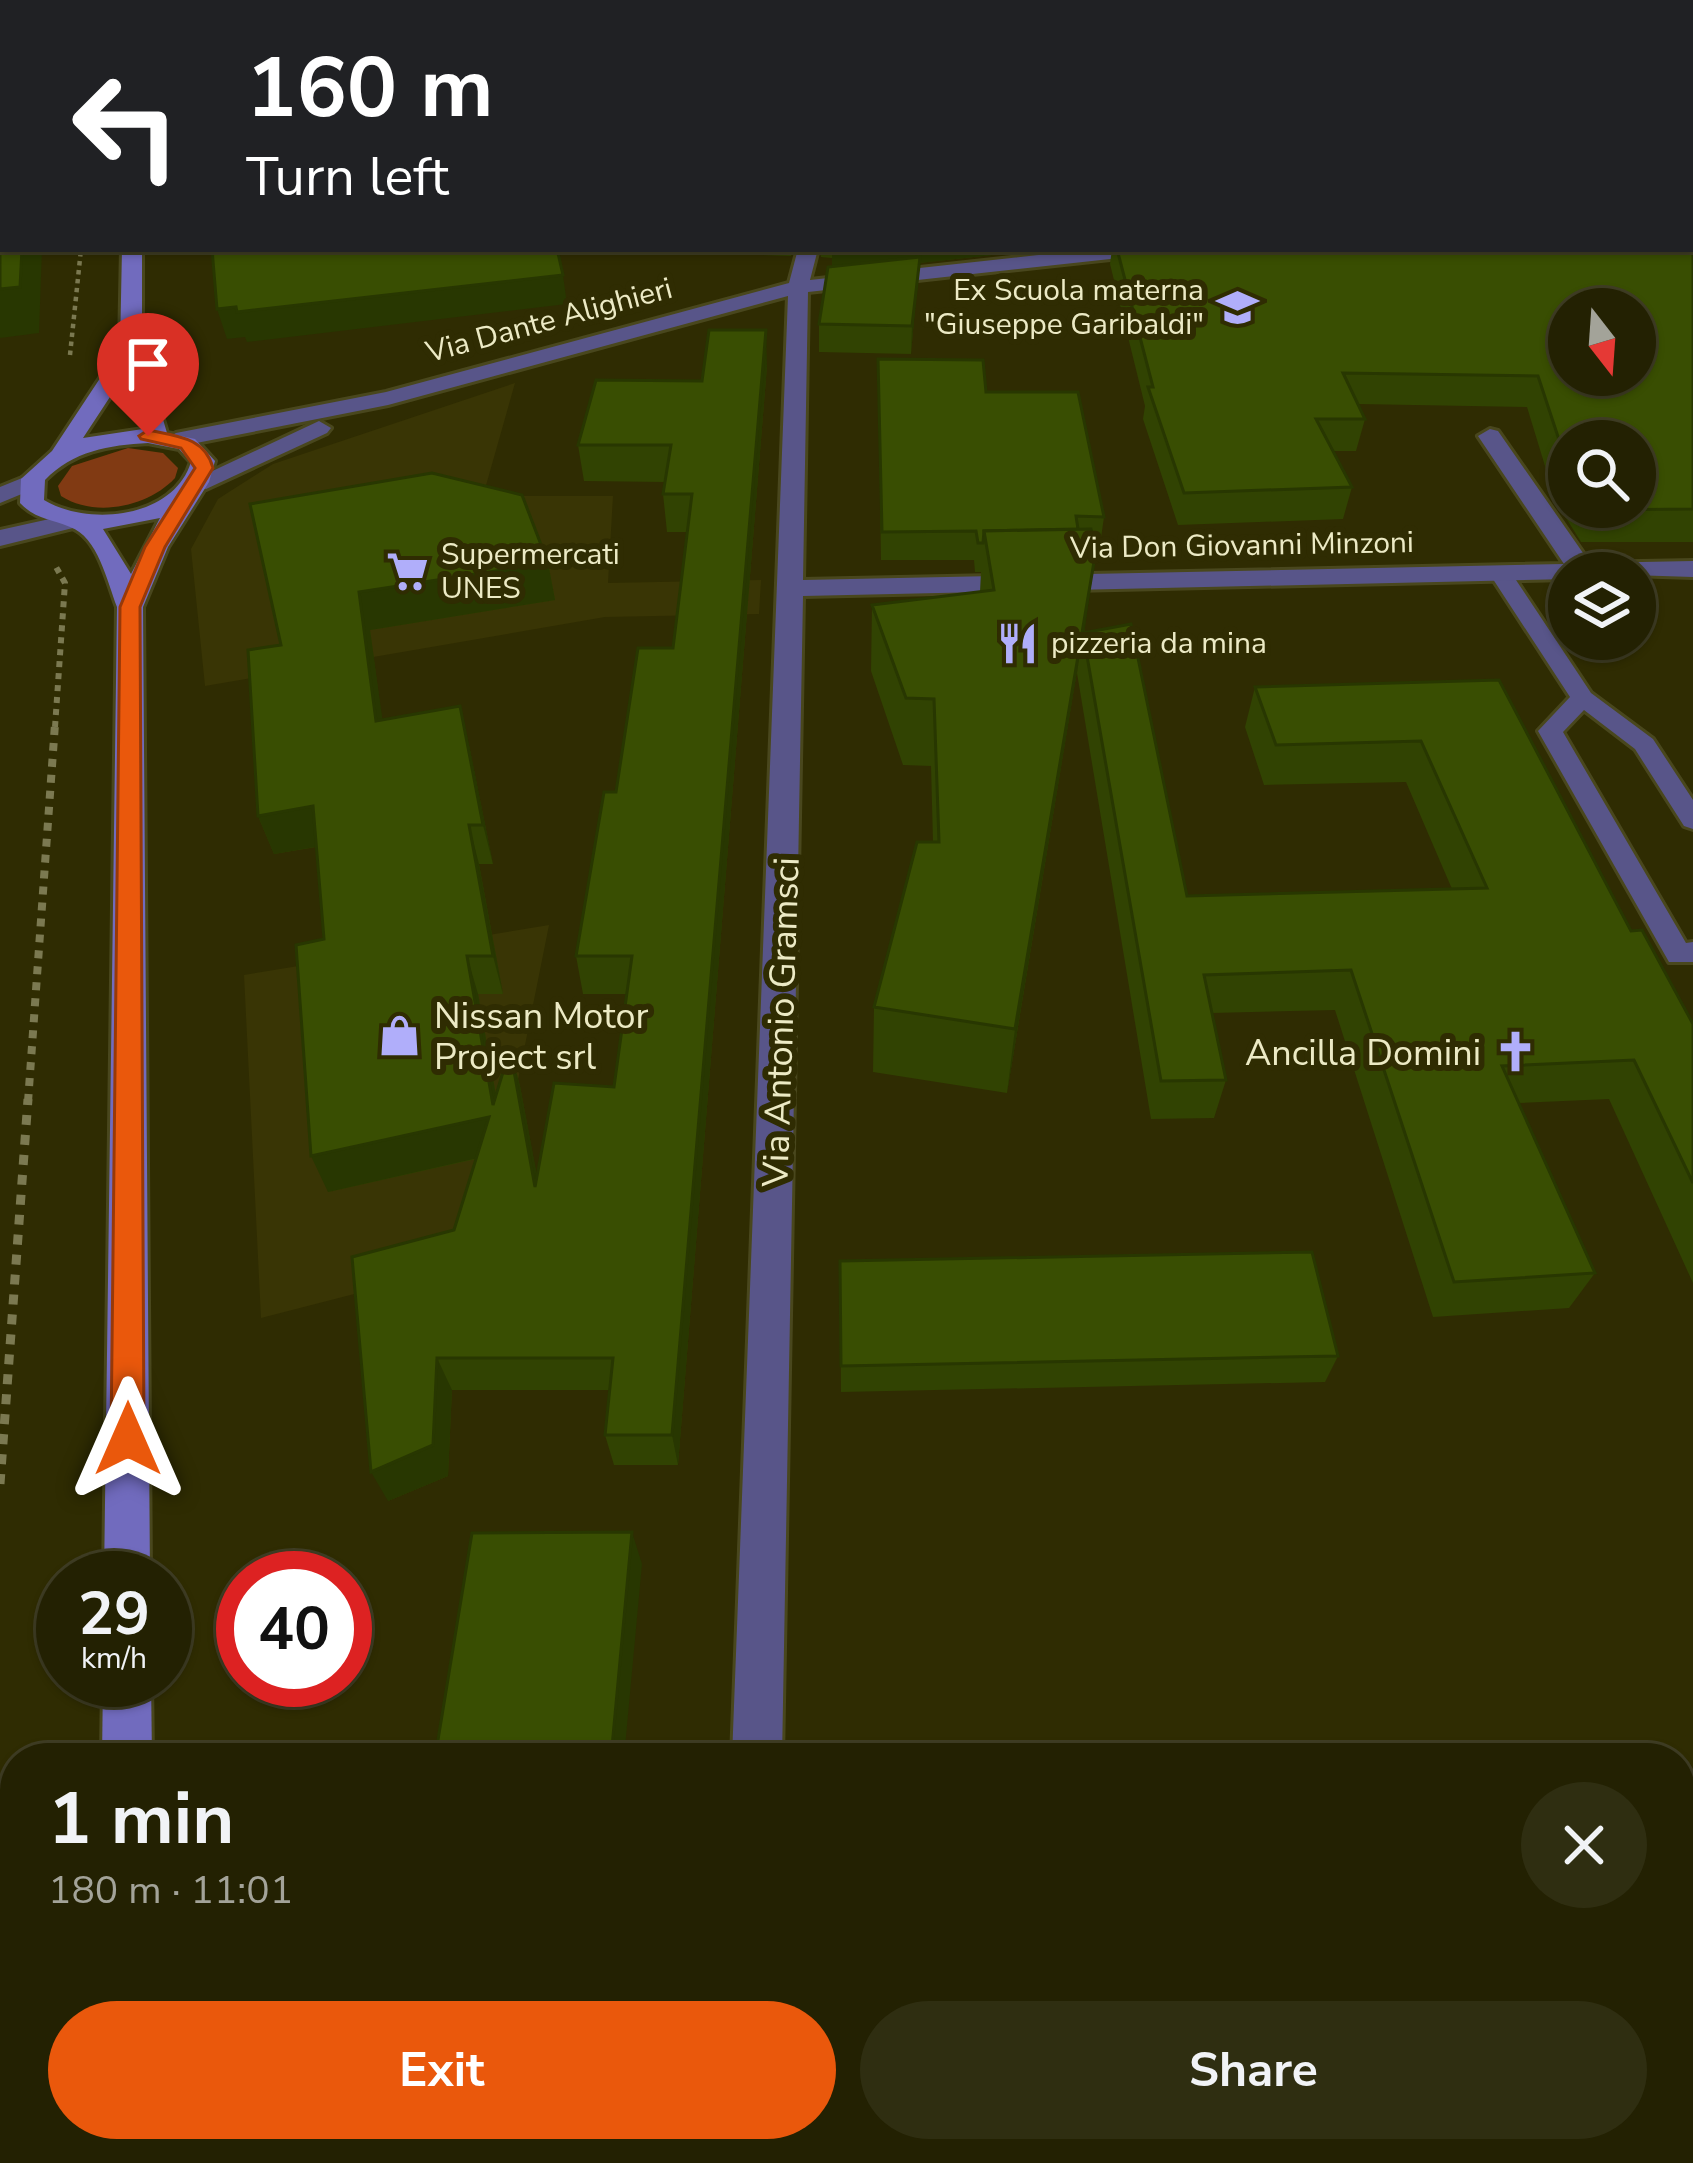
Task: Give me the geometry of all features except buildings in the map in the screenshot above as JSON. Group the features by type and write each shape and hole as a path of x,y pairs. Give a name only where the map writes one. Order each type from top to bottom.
{"street":[{"path":"131,252 131,348 166,438"},
{"name":"Via Antonio Gramsci","path":"758,1743 798,287 807,252"},
{"name":"Via Dante Alighieri","path":"166,438 388,398 798,287 1119,252"},
{"path":"0,496 32,481 60,456 131,348"},
{"name":"Via Dante Alighieri","path":"192,489 388,398"},
{"path":"1490,436 1569,552"},
{"path":"60,456 116,438 166,438 200,454 204,468 155,547 130,607"},
{"path":"32,481 29,495 38,509 78,522 110,553 130,607 128,1551"},
{"path":"0,538 142,515 192,489"},
{"name":"Via Don Giovanni Minzoni","path":"1656,570 1693,569"},
{"name":"Via Don Giovanni Minzoni","path":"793,588 1548,572"},
{"path":"127,1707 127,1743"}],"lane":[{"path":"1500,573 1582,698 1644,744 1693,820"},
{"path":"1582,698 1550,731 1679,955 1693,952"}],"path":[{"path":"0,1484 65,583 41,553"}],"shaded area":[{"path":"515,383 483,496 613,496 608,583 761,580 759,614 605,617 205,686 191,549 218,499 273,464"},
{"path":"128,448 163,453 178,468 175,478 151,496 121,506 89,507 61,496 58,486 72,466"},
{"path":"549,925 511,1115 467,1265 261,1318 244,975"}],"place":[{"name":"Ex Scuola materna \"Giuseppe Garibaldi\"","path":"1238,307"},
{"name":"Supermercati UNES","path":"407,571"},
{"name":"pizzeria da mina","path":"1017,643"},
{"name":"Nissan Motor Project srl","path":"400,1036"},
{"name":"Ancilla Domini","path":"1515,1052"}],"route":[{"path":"128,1439 130,607 148,560 204,468 200,454 187,444 148,436"}]}
